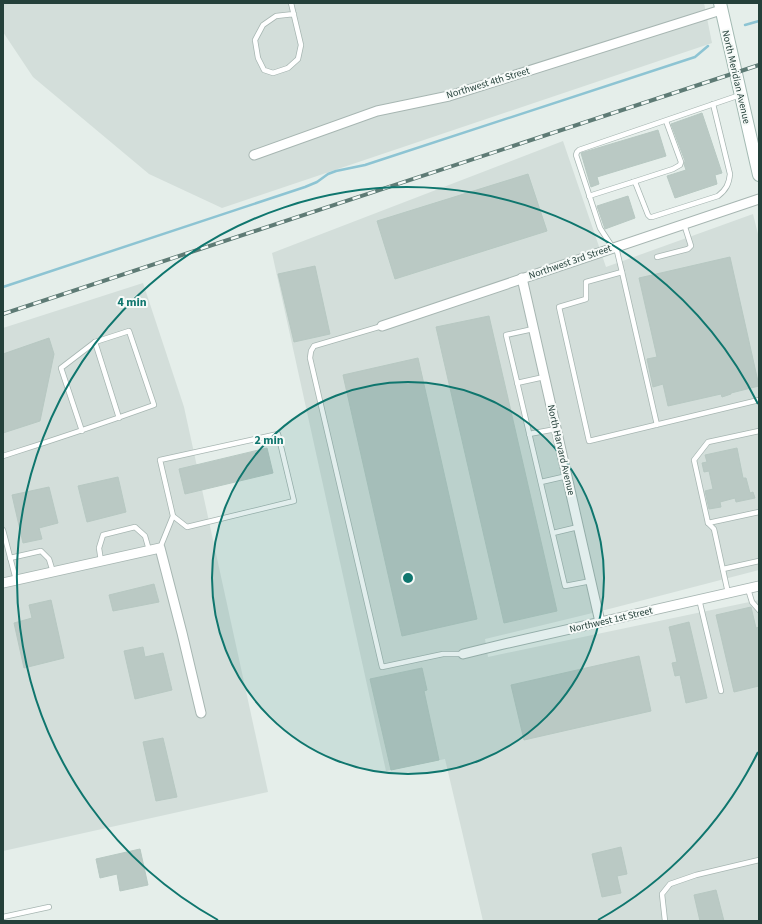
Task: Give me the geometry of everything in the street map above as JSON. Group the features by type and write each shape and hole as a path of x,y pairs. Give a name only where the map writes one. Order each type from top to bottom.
{"main road":[{"name":"North Meridian Avenue","path":"720,6 740,94 754,132 759,175"}],"street":[{"name":"Northwest 4th Street","path":"254,155 377,111 449,96 720,6"},
{"name":"Northwest 3rd Street","path":"382,326 759,199"},
{"name":"North Harvard Avenue","path":"522,278 600,622"},
{"path":"3,583 160,548 182,633 200,713"},
{"name":"Northwest 1st Street","path":"463,654 759,586"}],"lane":[{"path":"291,3 294,14 301,45 298,58 288,68 273,73 264,70 258,58 255,40 260,30 263,25 276,16 294,14"},
{"path":"657,425 615,247 600,228 576,154 579,150 740,94"},
{"path":"633,182 636,183 650,217 718,196 722,193 728,184 730,174 713,104"},
{"path":"589,196 673,169 680,165 681,162 666,121"},
{"path":"656,257 688,249 691,246 684,224"},
{"path":"622,272 586,282 586,299 559,307 589,441 759,400"},
{"path":"382,326 314,346 311,351 310,358 382,667 443,654 463,654"},
{"path":"533,329 506,335 517,383 565,586 591,581"},
{"path":"3,456 82,431 154,405 129,331 95,342 61,368 82,431"},
{"path":"95,342 119,418"},
{"path":"517,383 544,378"},
{"path":"530,434 556,428"},
{"path":"728,593 714,529 708,524 694,460 708,442 759,431"},
{"path":"160,548 173,516 160,460 278,434 294,501 187,527 173,516"},
{"path":"541,482 567,476"},
{"path":"708,524 759,512"},
{"path":"101,561 99,548 103,535 135,527 145,536 149,550"},
{"path":"553,533 578,527"},
{"path":"3,530 16,580"},
{"path":"10,558 41,551 49,559 53,572"},
{"path":"723,569 759,561"},
{"path":"748,588 752,602 759,610"},
{"path":"699,600 721,691"},
{"path":"665,921 662,894 670,884 696,875 759,860"},
{"path":"3,917 49,906"}],"shaded area":[{"path":"3,3 704,3 712,43 222,208 149,174 33,77 3,32"},
{"path":"563,141 606,267 753,214 759,238 759,570 485,639 488,657 759,600 759,921 483,921 445,759 386,771 272,253"},
{"path":"143,283 184,407 268,792 3,851 3,328"}],"building":[{"path":"702,113 722,173 715,175 717,184 675,198 667,176 686,170 684,164 685,161 671,124"},
{"path":"658,130 666,156 597,177 599,184 591,187 581,153"},
{"path":"528,174 547,231 395,279 377,221"},
{"path":"628,196 635,218 605,229 597,206"},
{"path":"730,257 759,386 731,393 722,397 721,394 668,406 663,384 653,387 647,359 657,357 639,278"},
{"path":"315,266 330,334 294,342 278,274"},
{"path":"489,316 557,611 504,623 436,327"},
{"path":"49,338 54,354 40,421 3,433 3,354"},
{"path":"418,358 477,619 402,636 343,375"},
{"path":"267,448 273,473 185,494 179,469"},
{"path":"737,448 743,478 746,478 750,493 753,492 755,498 736,502 735,498 720,502 721,507 709,509 705,491 713,489 709,471 704,472 702,463 707,462 705,455"},
{"path":"118,477 126,512 87,522 78,486"},
{"path":"49,487 58,523 39,528 42,539 23,543 12,495"},
{"path":"154,584 159,602 113,611 109,595"},
{"path":"51,600 64,658 24,668 14,623 32,618 29,605"},
{"path":"751,607 756,628 759,627 759,686 734,692 716,615"},
{"path":"689,622 707,698 686,703 680,675 675,676 672,663 677,662 669,627"},
{"path":"143,647 145,657 163,653 172,690 135,699 124,651"},
{"path":"639,656 651,711 524,740 511,685"},
{"path":"422,668 427,690 424,691 439,760 391,770 370,679"},
{"path":"163,738 177,797 156,801 143,742"},
{"path":"621,847 627,874 617,876 621,893 602,897 592,854"},
{"path":"140,849 148,885 120,891 117,874 100,878 96,859"},
{"path":"716,890 724,921 700,921 694,895"}],"waterway":[{"path":"745,25 759,21"},
{"path":"3,287 305,187 336,171 365,165 695,57 708,46"}],"railway":[{"path":"3,314 759,65"}]}
